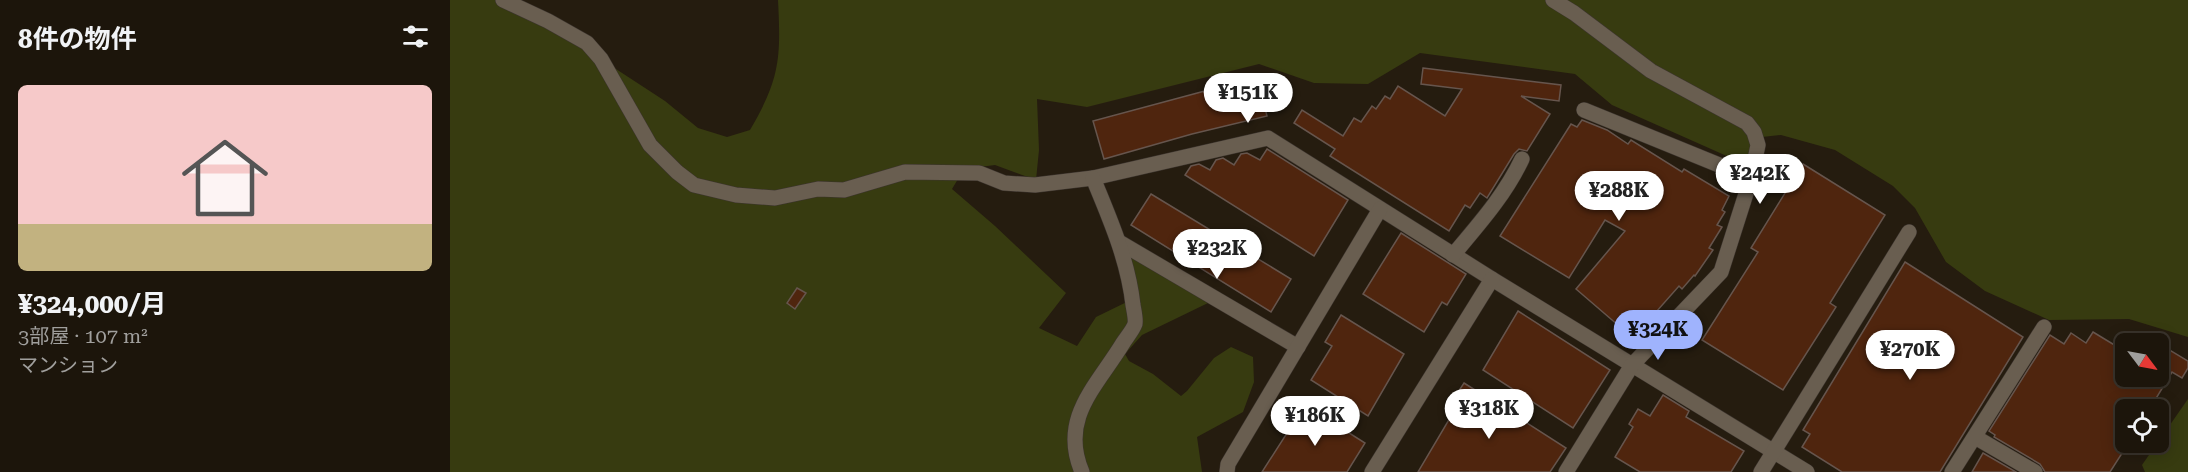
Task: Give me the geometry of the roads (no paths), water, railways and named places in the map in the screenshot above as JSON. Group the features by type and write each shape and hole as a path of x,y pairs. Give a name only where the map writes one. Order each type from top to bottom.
{"street":[{"path":"503,0 548,21 587,43 601,59 650,145 677,172 698,187 736,195 775,198 818,189 852,188 905,172 979,173 1004,183 1019,185 1093,178 1268,138 1453,255 1807,472"},
{"path":"1553,0 1651,71 1747,123 1754,132 1758,145 1751,178 1720,272 1632,364 1566,472"},
{"path":"1584,110 1751,178"},
{"path":"1453,255 1511,182 1522,159"},
{"path":"1082,472 1076,458 1074,430 1080,411 1100,374 1115,356 1135,323 1132,292 1119,242 1093,178"},
{"path":"1227,472 1228,464 1380,209"},
{"path":"1761,472 1909,232"},
{"path":"1119,242 1298,347"},
{"path":"1372,472 1492,279"},
{"path":"1952,472 2044,327"},
{"path":"1975,437 2035,472"}]}
